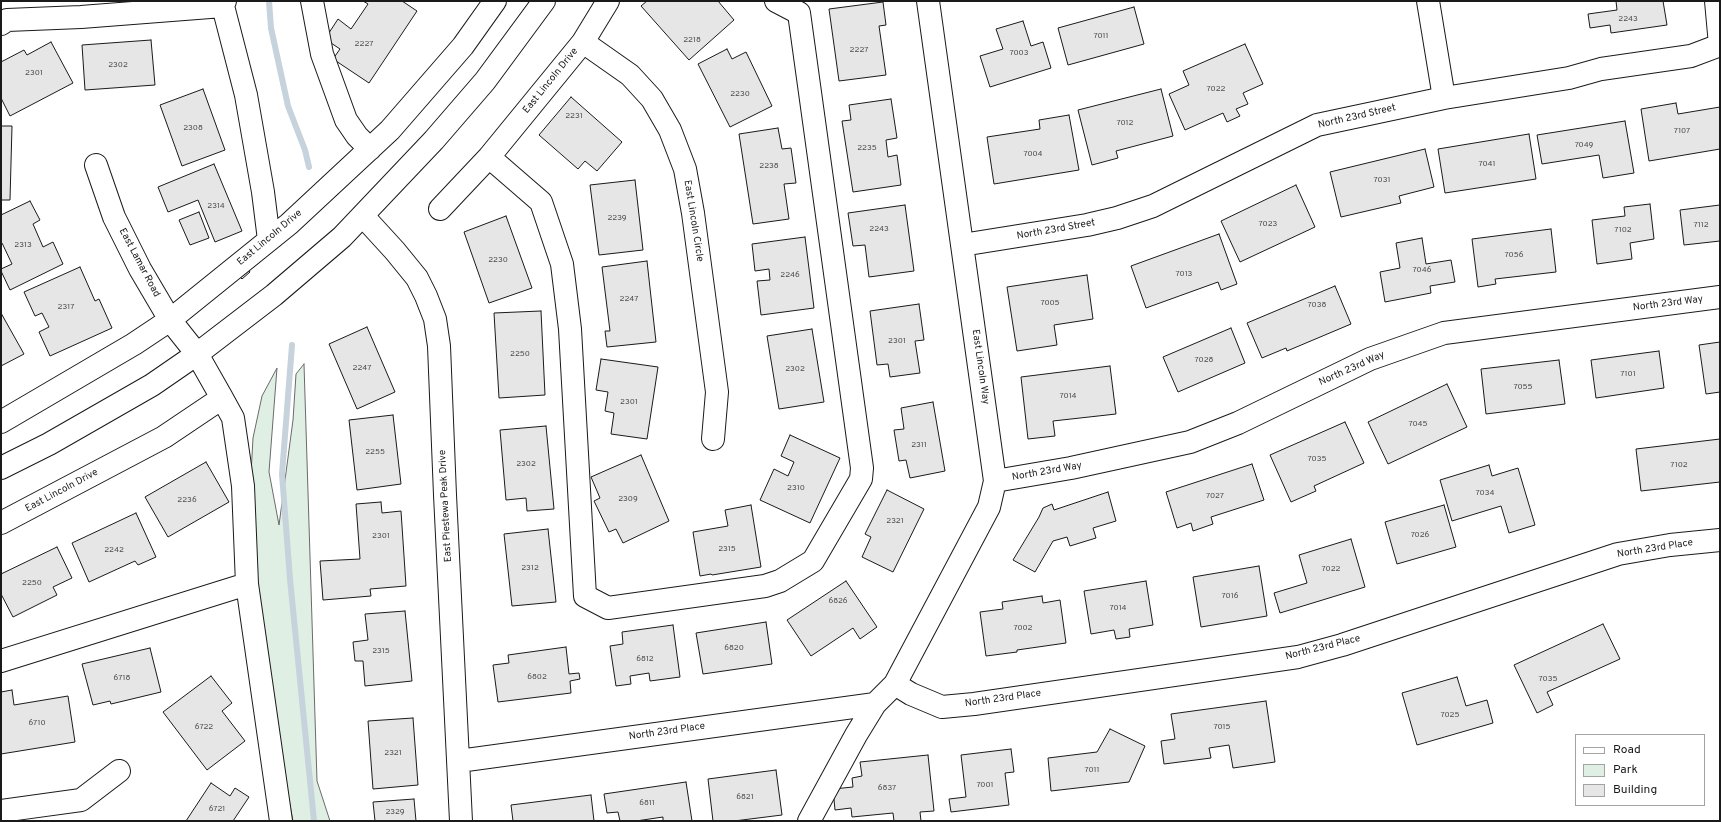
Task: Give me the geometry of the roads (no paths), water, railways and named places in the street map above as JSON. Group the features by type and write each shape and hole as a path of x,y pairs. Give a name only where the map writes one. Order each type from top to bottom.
{"street":[{"path":"312,1 322,54 346,120 357,136 370,149"},
{"name":"East Lincoln Drive","path":"1,422 134,344 170,320 269,240 390,130 464,46 495,1"},
{"path":"1,468 49,444 152,385 197,354 274,295 342,237 434,140 485,81 544,1"},
{"name":"East Lincoln Drive","path":"440,209 489,157 583,42 608,1"},
{"path":"489,157 541,202 562,264 570,328 585,596 608,608 765,586 780,581 813,561 862,479 862,468 799,13 776,1"},
{"name":"East Lincoln Way","path":"809,821 856,735 875,704 895,684 989,507 995,481 928,1"},
{"path":"1428,1 1444,98"},
{"path":"1716,1 1720,45"},
{"path":"1,24 7,20 81,17 224,3 246,95 263,192 269,240"},
{"name":"East Lincoln Circle","path":"583,42 630,76 652,99 670,130 685,169 693,213 717,392 713,439"},
{"name":"North 23rd Street","path":"962,245 1087,226 1153,206 1317,125 1444,98 1570,78 1601,69 1691,56 1720,45"},
{"name":"East Lamar Road","path":"96,165 114,217 140,269 170,320 197,354"},
{"name":"East Piestewa Peak Drive","path":"363,216 413,273 426,296 435,319 440,346 445,495 461,821"},
{"name":"North 23rd Way","path":"995,481 1071,468 1190,442 1238,423 1370,359 1444,333 1720,297"},
{"path":"197,354 233,418 243,486 247,584 281,821"},
{"name":"East Lincoln Drive","path":"1,523 164,437 222,398"},
{"name":"North 23rd Place","path":"895,684 911,694 942,707 974,704 1298,657 1342,645 1618,554 1670,545 1720,540"},
{"path":"1,661 247,584"},
{"name":"North 23rd Place","path":"459,761 875,704"},
{"path":"1,811 81,800 119,771"}],"waterway":[{"path":"269,1 271,28 288,106 305,150 309,167"},
{"path":"292,345 282,474 290,579 314,821"}]}
